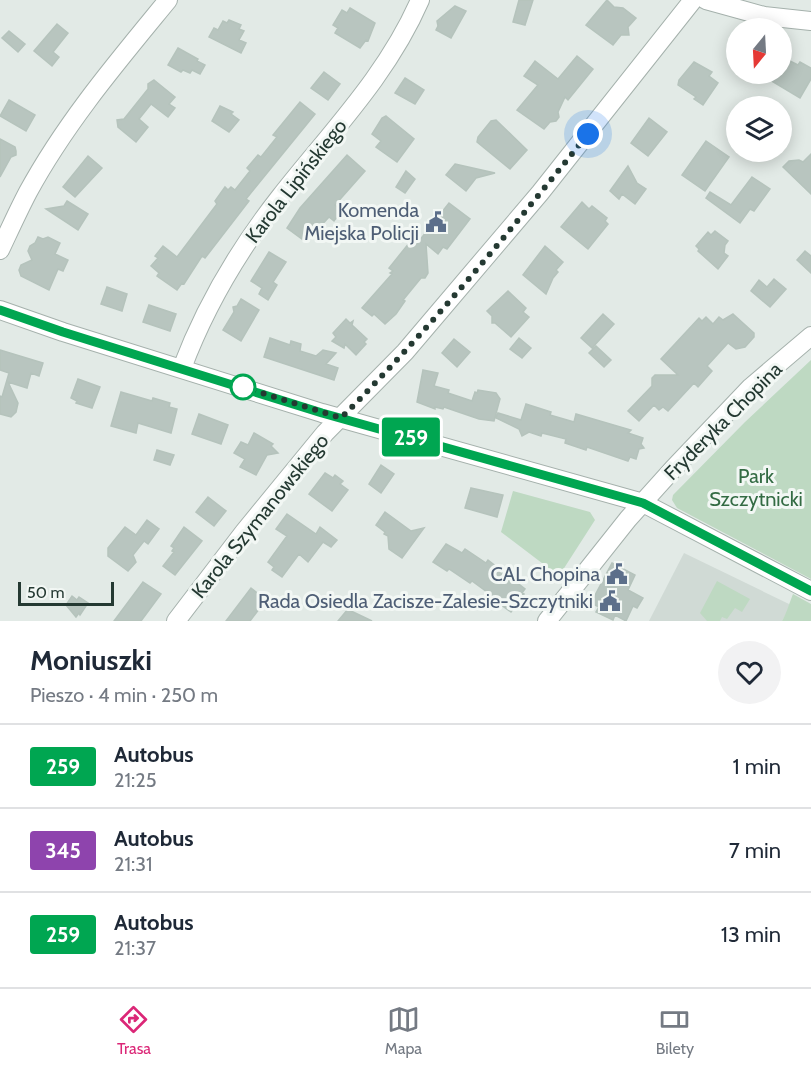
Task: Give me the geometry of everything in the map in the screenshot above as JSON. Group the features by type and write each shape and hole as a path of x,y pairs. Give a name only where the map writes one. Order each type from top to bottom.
{"street":[{"path":"0,250 28,192 59,142 105,76 168,0"},
{"name":"Karola Lipińskiego","path":"182,368 200,325 240,252 279,198 358,103 390,54 420,0"},
{"name":"Karola Szymanowskiego","path":"176,621 244,532 325,433 405,352 540,193 693,0"},
{"path":"706,0 757,14 811,21"},
{"path":"0,310 63,332 341,418 643,503 811,591"},
{"name":"Fryderyka Chopina","path":"547,621 628,519 680,462 751,387 811,336"}],"shaded area":[{"path":"684,553 789,604 789,609 782,621 649,621"}],"green space":[{"name":"Park Szczytnicki","path":"811,360 811,579 677,508 672,500 673,495 745,422"},
{"path":"513,491 590,512 595,520 559,576 501,532"},
{"path":"717,581 750,599 742,612 735,608 727,619 722,617 720,621 707,621 700,613"},
{"path":"793,594 811,604 811,621 782,621"}],"building":[{"path":"519,0 533,0 525,25 513,22"},
{"path":"607,0 614,7 623,8 636,18 628,27 629,35 621,35 613,45 586,25"},
{"path":"455,6 466,11 451,38 436,30 437,21"},
{"path":"350,8 375,23 368,41 366,40 360,48 335,33 338,28 333,25 342,10 347,13"},
{"path":"229,20 241,25 239,29 244,31 239,40 246,43 241,53 209,37 214,28 218,30 223,21 227,23"},
{"path":"57,24 68,33 53,52 59,57 52,66 34,51"},
{"path":"9,31 25,44 18,52 2,38"},
{"path":"178,48 205,65 200,74 192,70 190,73 183,70 181,72 168,65"},
{"path":"577,56 593,69 568,100 565,97 556,121 550,122 544,129 517,110 538,85 524,76 535,61 558,79"},
{"path":"694,62 712,72 709,76 718,83 703,105 694,99 696,97 678,85 679,80"},
{"path":"792,62 798,65 800,62 811,68 811,79 800,98 777,84 792,84"},
{"path":"324,72 340,84 328,100 311,88"},
{"path":"405,78 424,90 415,104 395,93"},
{"path":"154,80 175,97 169,104 175,108 168,117 151,104 139,119 148,127 136,142 118,127 117,120 124,119 148,89 148,84"},
{"path":"9,100 35,115 26,131 0,116"},
{"path":"300,102 315,114 246,199 249,201 205,258 202,256 184,284 182,283 177,290 157,276 159,273 151,266 158,258 155,256 163,246 177,257 217,204 215,201 225,187 228,190 231,187 235,190 250,171 247,168 258,155 261,157 277,137 273,135"},
{"path":"220,106 233,112 231,114 239,120 229,132 212,121"},
{"path":"386,116 414,139 397,162 376,147 381,141 372,134 382,118"},
{"path":"649,118 667,132 648,156 631,143"},
{"path":"496,120 527,150 510,169 477,142 478,137 491,121"},
{"path":"0,139 15,147 16,155 11,157 0,177"},
{"path":"706,141 726,155 726,161 705,191 682,175"},
{"path":"811,154 811,194 783,167 792,161 803,162"},
{"path":"347,155 365,171 335,205 342,210 334,221 329,217 306,242 287,228 300,208"},
{"path":"88,156 102,168 75,197 63,187"},
{"path":"455,164 495,173 476,178 466,191 446,175"},
{"path":"628,166 637,183 646,189 635,204 622,194 619,199 610,191"},
{"path":"406,171 415,179 405,193 396,187"},
{"path":"752,177 770,189 754,211 750,209 740,223 706,198 710,192 731,205"},
{"path":"67,201 88,214 78,230 46,209 64,206"},
{"path":"582,202 589,209 592,206 607,218 605,221 608,224 588,249 561,227"},
{"path":"449,203 470,219 447,249 443,247 438,254 426,244 428,273 425,278 421,278 403,300 405,301 396,314 385,324 374,314 372,316 362,308 392,274 390,273 393,271 389,268 414,237 419,241"},
{"path":"715,231 728,241 724,253 728,256 718,269 698,251 696,246 708,232 711,235"},
{"path":"38,237 43,239 48,237 60,243 55,254 68,260 63,271 58,269 49,290 21,276 19,270 21,265 32,260 28,251"},
{"path":"545,246 563,262 556,270 558,272 546,294 523,275"},
{"path":"805,251 811,256 811,273 797,260"},
{"path":"269,252 286,262 273,282 277,285 268,300 259,294 262,288 251,281"},
{"path":"774,279 786,289 770,307 751,291 759,280 767,287"},
{"path":"107,287 127,294 122,311 101,304"},
{"path":"508,291 526,308 523,312 529,317 511,337 492,323 492,316 487,311"},
{"path":"241,299 259,310 241,341 223,330 234,312 233,307 237,306"},
{"path":"149,305 176,314 170,331 143,322"},
{"path":"603,314 614,324 592,348 581,338"},
{"path":"733,314 754,333 754,337 745,347 736,349 728,343 707,366 712,371 698,387 694,383 668,411 663,407 659,410 654,405 639,421 628,411 652,386 652,378 655,375 678,375 661,359 699,318 702,321 706,317 713,324 719,317 723,320"},
{"path":"346,319 350,323 353,321 352,325 367,339 364,342 366,344 356,355 345,344 344,348 332,341 336,337 333,333"},
{"path":"270,338 290,345 291,341 301,344 300,351 316,356 323,350 336,353 326,364 338,368 334,380 264,357"},
{"path":"519,338 531,348 522,358 510,349"},
{"path":"454,339 470,352 457,367 442,353"},
{"path":"596,346 611,360 604,367 589,353"},
{"path":"0,350 43,363 39,376 31,373 27,388 8,382 18,403 16,412 11,417 0,414 0,396 2,397 9,373 0,370"},
{"path":"423,370 438,373 434,386 472,401 478,390 496,393 500,399 494,421 479,419 444,407 443,409 435,407 435,409 417,402"},
{"path":"78,379 100,387 92,408 76,403 77,401 71,398"},
{"path":"121,392 152,401 153,398 170,403 169,407 177,409 171,433 138,423 136,433 111,426"},
{"path":"526,404 551,412 550,415 574,422 576,414 631,430 628,433 643,438 641,444 644,448 639,449 636,459 630,457 628,461 587,447 586,450 565,443 566,439 542,433 541,436 529,432 522,436 519,429 496,418 498,413 521,420"},
{"path":"199,414 228,425 221,444 192,434"},
{"path":"254,433 273,444 271,446 278,453 267,455 256,475 240,467 245,459 234,453 241,442 248,445"},
{"path":"157,450 174,455 170,465 154,460"},
{"path":"381,465 394,474 381,493 369,484"},
{"path":"325,473 333,478 335,475 343,481 340,484 348,490 332,511 309,494"},
{"path":"471,488 503,495 497,517 465,508"},
{"path":"208,497 226,511 214,526 196,512"},
{"path":"385,512 411,531 424,528 402,558 389,549 388,536 376,525"},
{"path":"287,514 316,534 320,527 337,540 331,547 323,542 308,562 299,554 282,577 272,570 274,567 268,562 287,536 276,529"},
{"path":"147,520 159,529 148,544 144,541 133,555 136,562 128,571 108,556 108,548 125,527 136,535"},
{"path":"184,527 202,541 175,575 163,566 174,552 171,546"},
{"path":"446,544 462,553 465,549 486,563 488,560 525,589 511,612 472,581 470,583 449,569 447,571 433,562"},
{"path":"612,563 635,575 628,590 643,598 637,608 633,606 626,621 615,615 613,620 596,612 599,607 591,603"},
{"path":"143,582 161,594 141,621 114,621"},
{"path":"251,588 266,600 250,621 226,621"},
{"path":"72,596 77,600 79,597 88,603 76,617 66,605"},
{"path":"348,609 351,611 372,621 338,621"}],"bus line":[{"name":"259","path":"0,310 322,413 643,503 811,591"}],"place":[{"name":"Komenda Miejska Policji","path":"436,222"},
{"name":"CAL Chopina","path":"617,574"},
{"name":"Rada Osiedla Zacisze-Zalesie-Szczytniki","path":"610,601"}],"route":[{"path":"243,387 341,418 405,352 588,134"}]}
